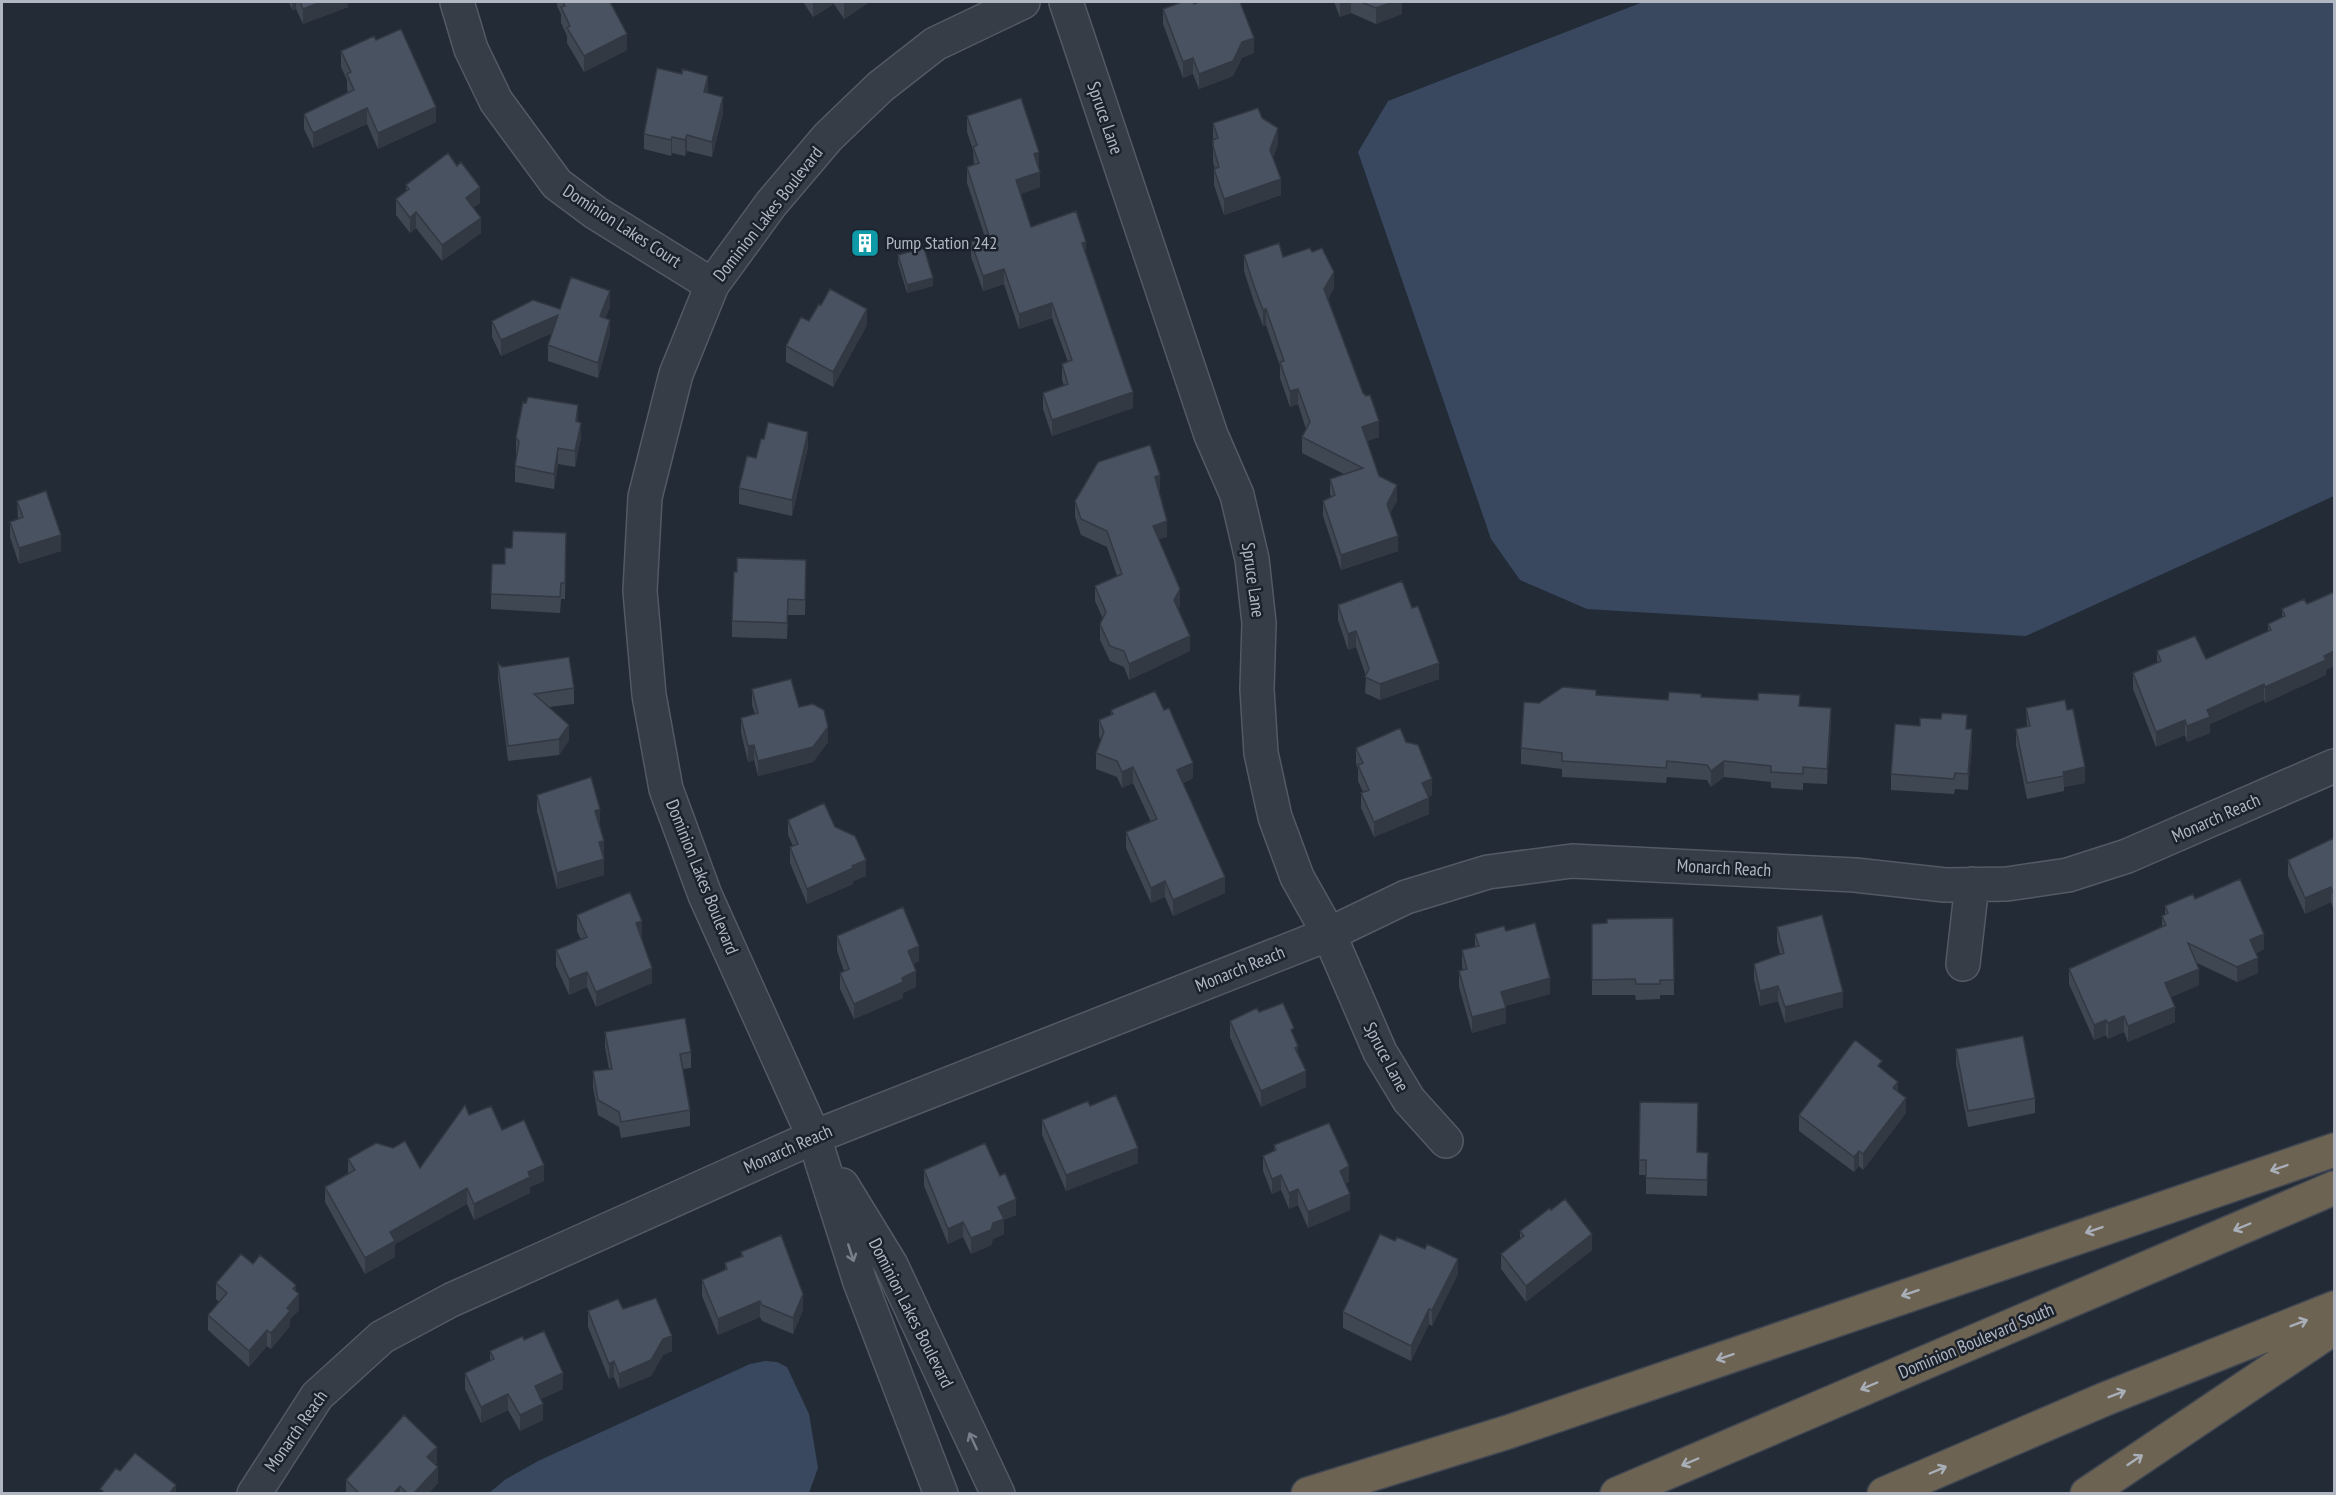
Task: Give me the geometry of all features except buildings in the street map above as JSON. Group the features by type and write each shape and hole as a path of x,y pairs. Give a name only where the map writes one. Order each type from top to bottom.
{"highway":[{"path":"1308,1494 1508,1432 2334,1150"},
{"name":"Dominion Boulevard South","path":"1617,1494 2334,1188"},
{"path":"1884,1494 2105,1399 2334,1308"},
{"path":"2087,1494 2334,1328"}],"street":[{"name":"Dominion Lakes Court","path":"457,2 471,49 496,101 557,184 596,213 712,285"},
{"name":"Dominion Lakes Boulevard","path":"941,1494 860,1282 814,1137 705,895 666,789 649,695 640,591 645,497 676,374 712,285 771,204 828,137 880,87 936,44 1023,2"},
{"name":"Spruce Lane","path":"1066,2 1211,435 1237,495 1252,559 1259,623 1257,689 1261,753 1275,817 1297,877 1329,934 1380,1052 1409,1100 1446,1142"},
{"name":"Monarch Reach","path":"254,1494 317,1396 382,1336 451,1300 814,1137 1329,934 1406,897 1488,872 1572,861 1855,875 1945,885 2007,884 2068,875 2127,856 2334,766"},
{"path":"1963,964 1972,884"},
{"name":"Dominion Lakes Boulevard","path":"814,1137 891,1265 998,1494"}],"water":[{"path":"1643,2 2334,2 2334,496 2026,636 1587,609 1520,580 1491,539 1358,152 1388,101"},
{"path":"765,1361 777,1362 787,1367 809,1414 818,1468 809,1493 489,1493 506,1479 538,1461 750,1364"}],"place":[{"name":"Pump Station 242","path":"865,243"}]}
